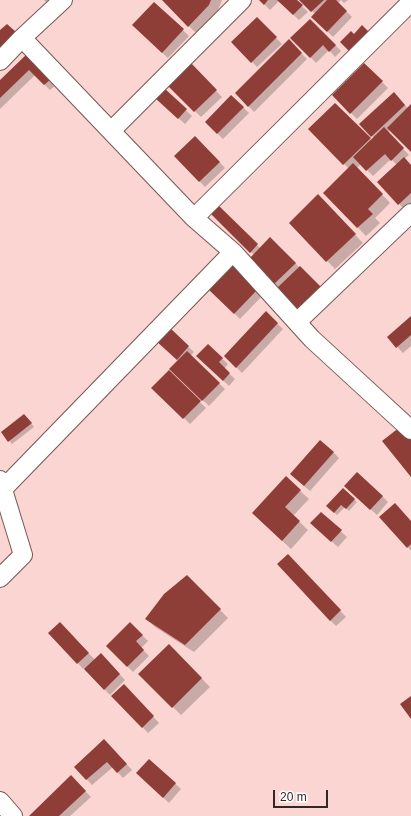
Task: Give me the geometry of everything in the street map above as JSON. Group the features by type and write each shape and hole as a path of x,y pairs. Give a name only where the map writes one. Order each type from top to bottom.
{"street":[{"path":"0,60 63,0"},
{"path":"111,131 242,0"},
{"path":"194,218 411,2"},
{"path":"22,38 194,218 233,252 312,339 411,430"},
{"path":"297,322 411,213"},
{"path":"0,578 23,555 1,485 233,252"},
{"path":"0,800 13,816"}],"building":[{"path":"162,0 211,0 209,5 188,27"},
{"path":"259,0 268,0 264,5"},
{"path":"277,0 297,0 303,5 293,15"},
{"path":"299,0 324,0 311,12"},
{"path":"327,0 336,0 347,11 327,32 311,17"},
{"path":"154,2 184,29 162,53 132,25"},
{"path":"257,17 277,37 251,63 231,42"},
{"path":"310,19 336,45 329,52 323,45 310,58 290,38"},
{"path":"7,24 16,32 0,48 0,30"},
{"path":"362,25 372,35 353,55 340,42 351,31 354,34"},
{"path":"289,39 302,53 248,107 235,93"},
{"path":"27,54 51,79 44,85 29,70 0,98 0,80"},
{"path":"191,63 217,90 194,112 168,86"},
{"path":"364,63 383,81 350,114 332,95"},
{"path":"164,88 187,109 178,119 155,98"},
{"path":"394,92 405,105 371,137 359,124"},
{"path":"231,95 244,107 217,134 205,122"},
{"path":"335,103 371,138 343,165 308,129"},
{"path":"411,104 411,152 387,128"},
{"path":"384,127 404,148 391,161 385,154 366,171 353,157"},
{"path":"195,136 220,162 199,182 174,156"},
{"path":"404,157 411,165 411,193 398,205 377,182"},
{"path":"353,163 383,194 368,209 373,214 357,228 323,193"},
{"path":"318,194 356,234 326,262 289,223"},
{"path":"217,204 258,244 250,253 209,212"},
{"path":"270,237 296,263 274,284 249,259"},
{"path":"232,263 258,289 234,314 208,289"},
{"path":"300,266 322,288 298,311 276,289"},
{"path":"266,311 278,323 236,368 224,356"},
{"path":"411,316 411,335 396,348 387,337"},
{"path":"168,326 189,346 177,360 155,340"},
{"path":"208,344 223,358 219,362 230,373 223,381 196,356"},
{"path":"187,351 220,383 202,401 169,369"},
{"path":"169,370 201,401 183,419 151,388"},
{"path":"24,414 32,423 8,442 1,432"},
{"path":"400,427 411,440 411,477 382,441"},
{"path":"320,440 334,452 304,486 290,474"},
{"path":"357,472 383,496 370,510 344,486"},
{"path":"286,476 301,490 285,507 300,521 282,541 252,513"},
{"path":"343,488 355,499 346,509 341,505 334,513 326,506"},
{"path":"395,503 411,521 411,544 407,548 379,517"},
{"path":"321,512 342,530 331,542 310,523"},
{"path":"288,554 341,610 330,621 277,564"},
{"path":"187,575 221,609 185,645 145,619 164,594"},
{"path":"60,622 89,653 77,664 48,633"},
{"path":"130,622 143,635 136,641 144,650 127,667 106,646"},
{"path":"169,644 202,678 172,708 138,674"},
{"path":"101,653 120,674 104,690 84,669"},
{"path":"124,684 154,716 142,728 111,696"},
{"path":"411,696 411,719 400,704"},
{"path":"104,739 127,764 117,773 107,762 86,780 74,767"},
{"path":"149,759 176,783 163,798 136,773"},
{"path":"71,775 86,791 59,816 29,816"}]}
